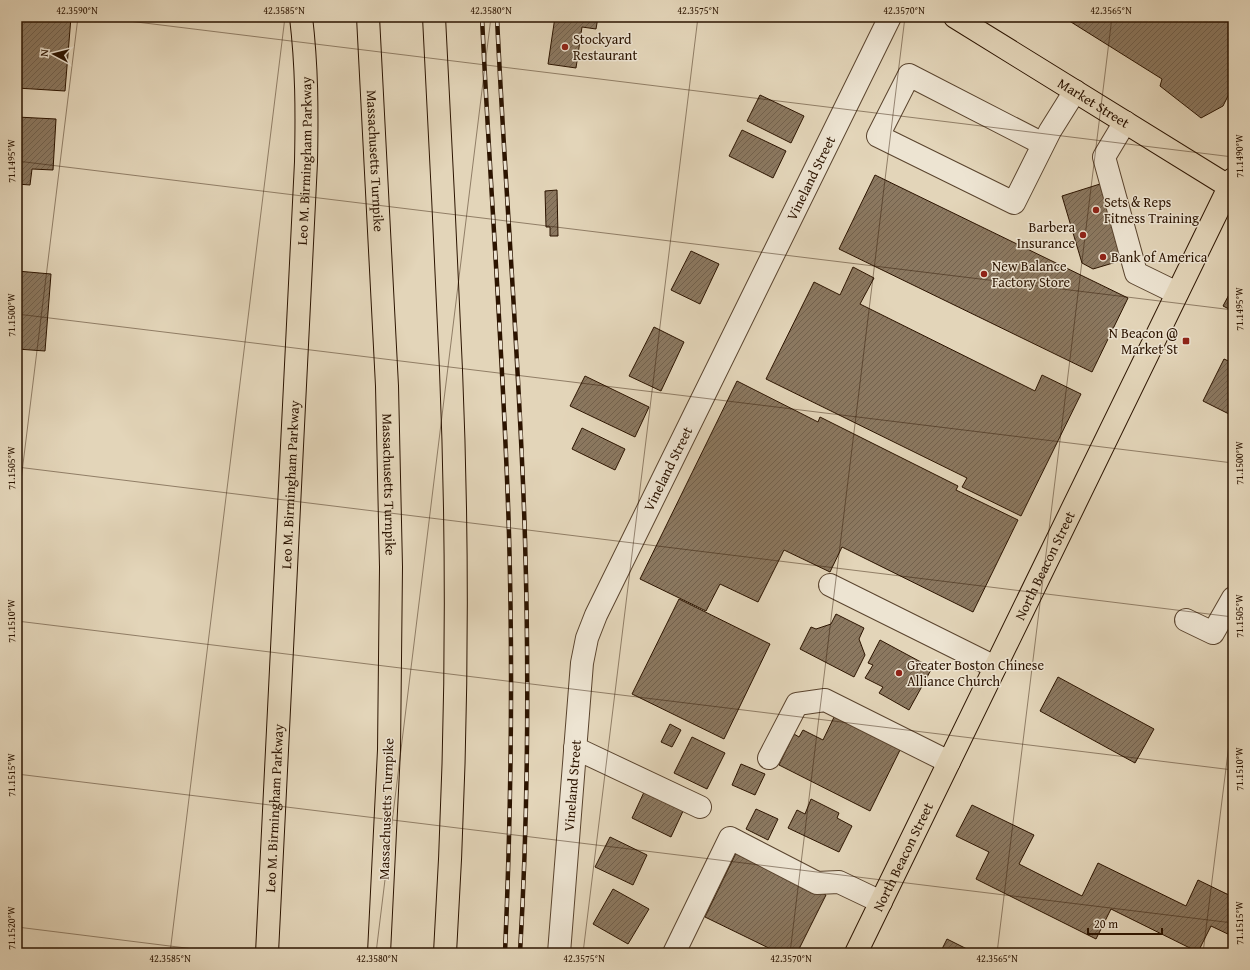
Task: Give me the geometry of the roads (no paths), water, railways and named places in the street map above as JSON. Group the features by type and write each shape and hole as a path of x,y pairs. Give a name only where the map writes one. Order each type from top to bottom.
{"main road":[{"name":"Leo M. Birmingham Parkway","path":"267,953 306,162 307,92 301,17"},
{"name":"Massachusetts Turnpike","path":"368,17 387,386 391,567 389,750 379,953"},
{"path":"434,17 451,371 456,563 455,746 445,953"},
{"name":"Market Street","path":"955,17 1125,122 1232,185"},
{"name":"North Beacon Street","path":"856,953 1177,293 1232,185"}],"street":[{"name":"Vineland Street","path":"559,953 582,663 587,638 596,614 890,17"},
{"path":"1043,144 909,75 878,136 1014,203 1057,118 1075,91"},
{"path":"1125,122 1104,157 1136,274 1177,293"},
{"path":"830,585 995,667"},
{"path":"1186,620 1213,633 1233,598"},
{"path":"769,758 797,704 825,700 949,762"},
{"path":"575,748 700,807"},
{"path":"674,953 730,838 817,883 839,882 881,902"}],"railway":[{"path":"482,17 504,405 509,534 511,744 505,953"},
{"path":"497,17 520,408 525,539 527,746 525,850 520,953"}],"place":[{"name":"Stockyard Restaurant","path":"565,47"},
{"name":"Sets & Reps Fitness Training","path":"1096,210"},
{"name":"Barbera Insurance","path":"1083,235"},
{"name":"Bank of America","path":"1103,257"},
{"name":"New Balance Factory Store","path":"984,274"},
{"name":"N Beacon @ Market St","path":"1186,341"},
{"name":"Greater Boston Chinese Alliance Church","path":"899,673"}]}
